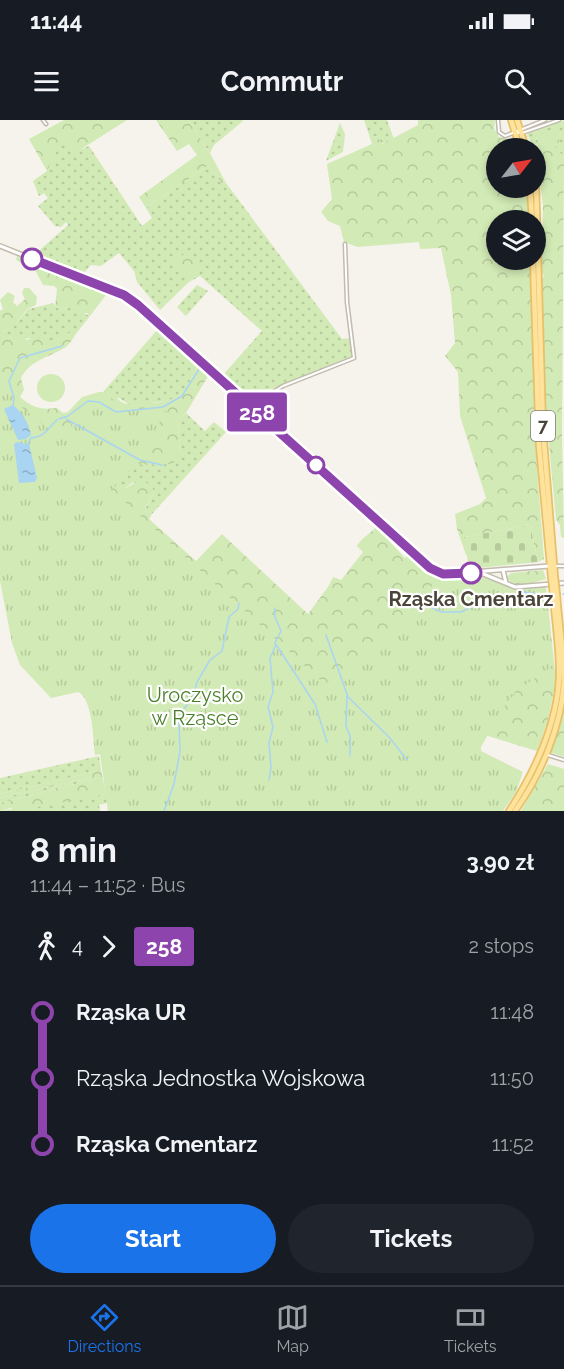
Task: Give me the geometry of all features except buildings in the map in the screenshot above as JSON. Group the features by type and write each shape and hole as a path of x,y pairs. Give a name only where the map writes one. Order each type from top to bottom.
{"main road":[{"path":"511,120 522,138"},
{"path":"517,120 519,138"},
{"name":"7","path":"536,198 543,429 552,566"},
{"name":"7","path":"509,811 545,754 560,708 564,684 538,431 533,270"},
{"name":"7","path":"515,811 538,763 556,703 561,661 555,595"}],"street":[{"path":"43,120 46,124"},
{"path":"498,120 501,135 559,120"},
{"path":"519,132 545,120"},
{"path":"250,406 256,400 286,385 354,358 347,302 345,244"},
{"path":"0,246 124,295 159,323 430,568 443,574 564,566"},
{"path":"500,570 501,582"},
{"path":"500,570 507,585"},
{"path":"480,572 507,585 522,587 564,584"},
{"path":"559,620 564,627"},
{"path":"545,754 564,760"}],"green space":[{"path":"64,120 127,120 80,150 57,141 57,150 47,171 29,139"},
{"path":"156,120 188,120 226,183 222,184 209,165 146,208 139,197 197,155 189,144 177,151"},
{"path":"188,120 243,121 214,145 210,153"},
{"path":"364,120 387,120 394,139 381,144 377,136 370,138"},
{"path":"418,120 495,120 494,128 499,137 503,138 486,138 486,198 527,198 528,210 486,210 486,270 531,270 535,442 544,559 538,562 530,525 464,537 468,553 466,555 457,529 455,514 480,504 486,498 460,416 458,372 445,356 455,343 451,295 441,248 420,249 419,242 358,247 344,242 340,226 328,221 321,212 332,199 327,164 372,144 370,138 377,136 382,144 418,125"},
{"path":"564,120 564,156 546,144 546,138 529,138 527,137 528,133"},
{"path":"340,123 345,134 343,152 326,161"},
{"path":"558,134 559,143 555,148 564,156 562,433 564,538 561,537 560,525 556,520 545,400 541,280 544,276 541,270 546,270 546,210 543,210 542,198 546,198 546,138 537,138 536,136"},
{"path":"57,140 80,150 89,146 142,226 152,218 146,208 209,165 222,184 226,183 342,339 350,338 353,356 247,399 222,376 262,331 200,276 189,282 160,310 137,282 134,271 119,253 101,266 91,265 81,276 32,257 68,225 66,222 61,227 55,226 38,206 48,198 44,193 39,196 33,181 47,171"},
{"path":"187,252 202,268 187,280 173,262"},
{"path":"17,256 109,291 90,316 87,313 76,314 69,307 63,309 55,307 57,289 54,286 43,285 35,270 16,260"},
{"path":"197,285 208,291 186,316 177,307"},
{"path":"24,288 29,288 37,297 36,305 27,309 13,327 3,331 11,338 20,334 27,340 32,337 54,341 76,329 78,331 66,347 35,363 21,378 24,390 20,397 33,406 46,409 57,408 63,413 68,412 82,397 99,392 115,392 119,400 129,404 167,401 180,394 199,364 210,373 186,413 178,420 180,453 173,464 142,465 72,434 117,506 121,497 107,485 121,476 120,485 124,489 139,480 152,485 154,493 145,508 152,514 149,519 196,561 222,534 308,614 333,577 341,580 363,552 357,546 376,527 405,558 409,552 439,575 479,574 515,589 546,587 556,681 548,720 537,751 187,644 0,494 0,311 3,309 0,300 8,292 15,296 13,302 17,306 25,299 22,293"},
{"path":"54,303 55,307 63,309 69,307 90,316 78,331 54,341 13,338 3,331 13,327 28,309"},
{"path":"159,328 199,364 186,389 172,400 131,406 110,392 103,392"},
{"path":"51,374 61,378 65,388 61,398 51,402 41,398 37,388 41,378"},
{"name":"Uroczysko w Rząsce","path":"0,382 10,382 20,399 15,402 62,439 65,431 73,427 67,415 99,392 133,410 170,404 152,435 158,440 112,490 329,688 359,656 365,661 441,576 481,575 509,588 543,590 544,603 548,604 553,666 516,691 501,711 481,747 481,751 523,772 516,792 503,811 108,811 100,754 95,755 87,702 78,692 51,698 20,665 12,643 0,581"},
{"path":"186,413 205,431 214,422 226,432 152,514 145,509 154,493 133,482 124,489 120,485 107,485 121,496 117,506 66,432 180,453 178,420"},
{"path":"530,525 538,562 469,569 464,537"},
{"path":"543,570 546,579 531,583 515,584 506,578 511,573"},
{"path":"564,700 564,757 550,752"},
{"path":"99,756 101,770 0,794 0,778"},
{"path":"548,764 564,769 564,811 521,811"},
{"path":"101,770 106,794 17,811 11,808 0,811 0,803 95,779 94,777 0,798 0,794"},
{"path":"94,777 95,779 0,803 0,798"},
{"path":"106,794 107,803 99,805 100,811 0,811"}],"water":[{"path":"13,405 28,426 31,435 26,439 18,440 4,409"},
{"path":"17,442 29,444 37,478 35,482 19,483 14,444"}],"waterway":[{"path":"13,405 14,398 9,381 20,358 62,346"},
{"path":"59,419 68,416 88,401 99,402 116,412 163,407 182,396 201,366"},
{"path":"66,419 140,460 162,465"},
{"path":"28,443 31,438 43,434 57,420"},
{"path":"415,599 441,612 461,612 484,601 509,602 524,592 548,596"},
{"path":"164,811 174,784 180,751 179,722 183,710 193,697 197,682 210,660 222,651 229,617 238,609 239,603"},
{"path":"275,608 275,617 281,631 275,643 315,704 327,742"},
{"path":"326,635 348,697 389,737 407,760"},
{"path":"269,780 271,767 269,743 273,727 268,707 273,692 270,658 276,645"},
{"path":"347,696 346,726 350,736 350,756"}],"bus line":[{"name":"258","path":"32,259 124,295 138,305 430,568 443,574 471,573"}],"place":[{"name":"Rząska Cmentarz","path":"471,573"}]}
